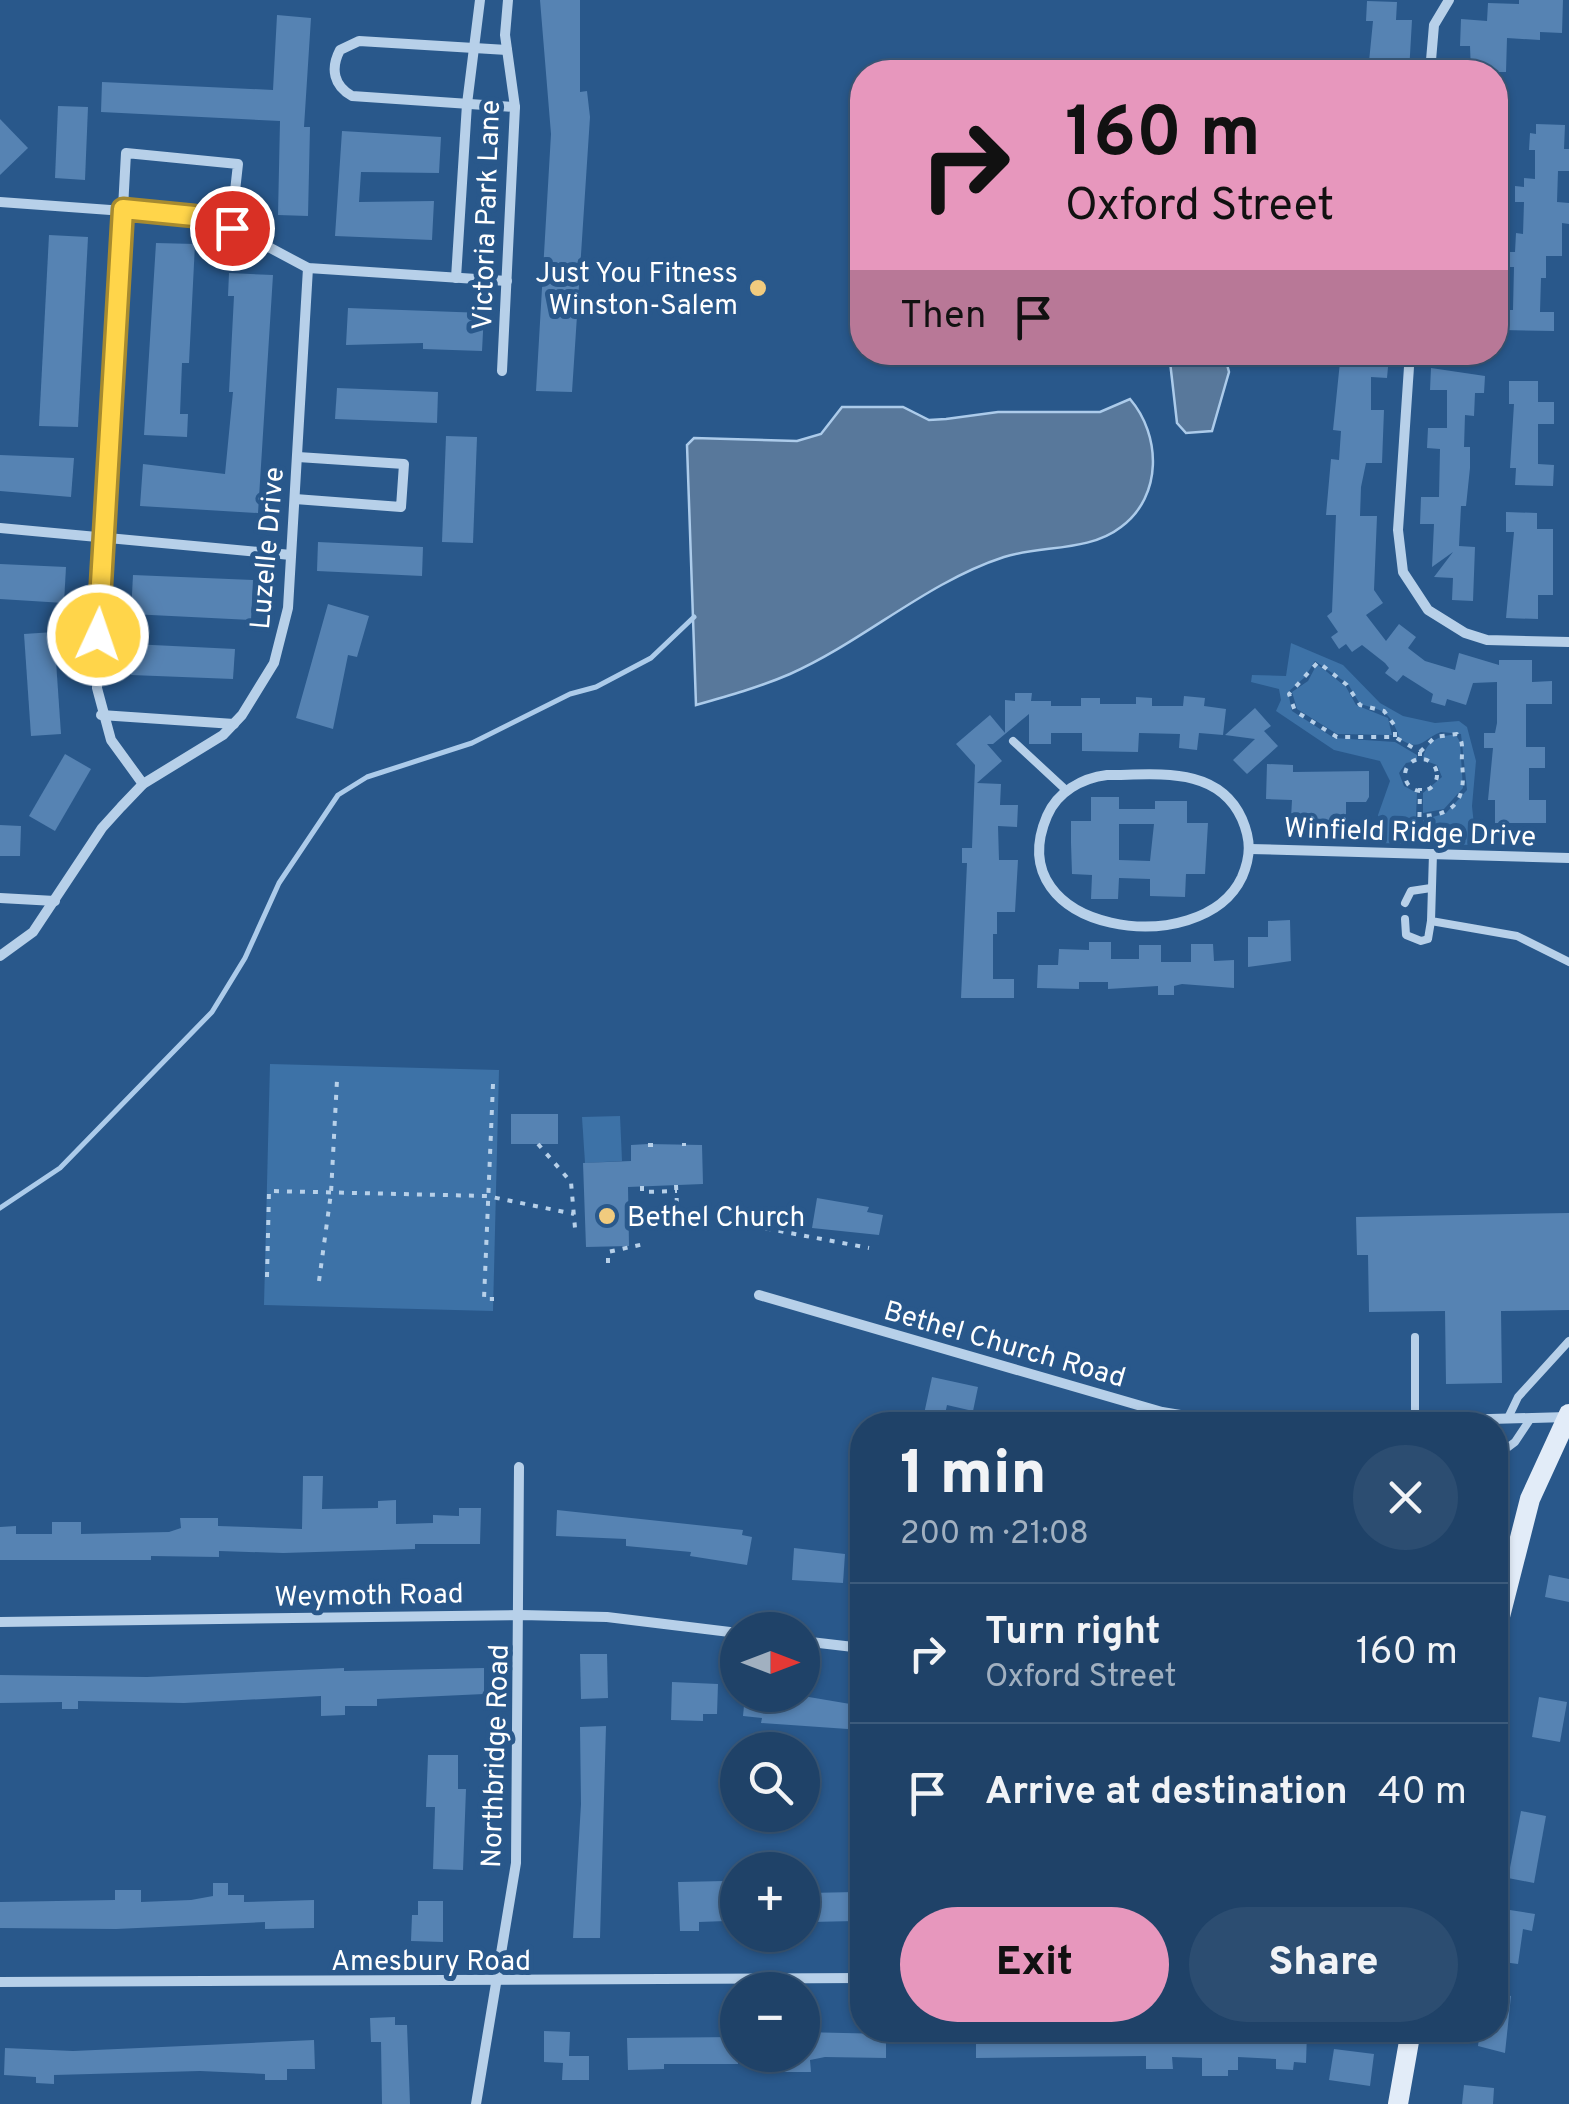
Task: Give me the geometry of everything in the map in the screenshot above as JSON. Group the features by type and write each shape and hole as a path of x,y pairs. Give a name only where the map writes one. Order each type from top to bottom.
{"street":[{"name":"Victoria Park Lane","path":"456,278 468,104 480,0"},
{"name":"Victoria Park Lane","path":"502,371 515,106 507,50 508,0"},
{"path":"1431,60 1434,26 1448,0"},
{"path":"507,50 359,41 348,44 336,58 336,82 352,96 515,106"},
{"path":"142,784 111,740 101,715 97,668 126,153 238,164 232,228"},
{"path":"0,202 194,216 232,228 308,268 507,281"},
{"name":"Luzelle Drive","path":"0,956 33,932 102,828 142,784 197,755 234,724 261,688 282,640 292,555 308,268"},
{"path":"1409,365 1398,552 1408,582 1428,610 1465,633 1487,640 1569,642"},
{"path":"295,500 402,507 404,464 298,457"},
{"path":"0,528 292,555"},
{"path":"101,715 234,724"},
{"name":"Winfield Ridge Drive","path":"1094,776 1190,776 1218,788 1246,828 1250,849 1235,890 1205,917 1158,923 1092,918 1055,894 1041,867 1040,834 1048,811 1066,791 1094,776"},
{"name":"Winfield Ridge Drive","path":"1250,849 1569,858"},
{"path":"0,898 55,901"},
{"name":"Bethel Church Road","path":"759,1295 1162,1412"},
{"path":"1508,1418 1568,1416 1530,1499 1508,1585"},
{"name":"Northbridge Road","path":"476,2104 516,1863 521,1614 519,1466"},
{"name":"Weymoth Road","path":"0,1622 521,1614 607,1617 720,1631"},
{"path":"820,1643 850,1647"},
{"name":"Amesbury Road","path":"0,1982 850,1978"},
{"path":"1398,2104 1409,2042"}],"lane":[{"path":"1013,741 1066,791"},
{"path":"1405,919 1406,935 1421,942 1428,938 1433,854"},
{"path":"1405,903 1411,891 1432,888"},
{"path":"1431,922 1517,936 1569,962"},
{"path":"1415,1338 1416,1412"},
{"path":"1508,1418 1518,1397 1569,1341"},
{"path":"1508,1447 1531,1418"}],"path":[{"path":"1395,737 1395,726 1384,711 1360,706 1347,685 1318,662 1289,694 1295,710 1337,736 1395,737 1420,752"},
{"path":"1420,762 1420,752 1435,737 1457,734 1462,742 1464,792 1445,811 1420,816"},
{"path":"1433,764 1439,772 1436,782 1420,788 1408,786 1402,774 1409,765 1433,764"},
{"path":"1419,853 1420,788"},
{"path":"319,1281 331,1193 337,1080"},
{"path":"493,1084 484,1299 494,1299"},
{"path":"538,1144 572,1184 575,1228"},
{"path":"648,1146 659,1145"},
{"path":"572,1184 584,1184"},
{"path":"642,1186 642,1192 676,1188 678,1225"},
{"path":"268,1278 268,1192 487,1196 574,1214"},
{"path":"753,1226 868,1248"},
{"path":"608,1264 608,1249 644,1244"}],"shaded area":[{"path":"1170,365 1227,365 1229,372 1212,431 1186,433 1177,423"},
{"path":"1130,399 1148,430 1153,465 1144,499 1121,527 1095,541 1019,553 976,568 922,596 817,661 756,687 696,705 687,445 694,438 797,441 821,434 842,407 903,407 929,420 998,412 1100,412"},
{"path":"1291,643 1343,665 1380,703 1403,716 1435,723 1459,721 1467,727 1476,761 1472,806 1476,845 1426,844 1423,820 1446,813 1467,790 1461,734 1441,732 1421,743 1407,743 1400,739 1386,714 1360,704 1348,684 1315,661 1288,692 1292,711 1334,738 1395,742 1417,755 1417,761 1406,763 1399,773 1404,786 1417,793 1415,838 1412,844 1380,843 1378,815 1390,781 1380,761 1334,750 1276,711 1281,700 1279,689 1251,682 1252,675 1286,676"},
{"path":"1317,664 1346,687 1356,705 1388,718 1392,735 1337,734 1297,709 1292,692 1308,681"},
{"path":"1456,735 1460,742 1463,788 1444,809 1423,813 1423,793 1442,777 1437,765 1423,760 1426,749 1438,738"},
{"path":"270,1064 499,1070 493,1311 264,1305"},
{"path":"620,1116 622,1161 585,1163 582,1117"}],"building":[{"path":"540,0 580,0 580,92 587,91 590,117 572,392 536,391 551,134"},
{"path":"1519,0 1563,0 1562,33 1540,32 1540,40 1507,38 1506,60 1471,60 1470,46 1460,46 1461,19 1487,21 1488,3 1519,4"},
{"path":"1367,1 1397,2 1396,20 1412,20 1410,60 1369,60 1373,21 1366,21"},
{"path":"277,15 311,18 304,127 310,127 308,216 278,215 280,121 101,112 102,82 273,90"},
{"path":"58,106 88,107 85,180 55,178"},
{"path":"0,119 28,148 0,175"},
{"path":"1536,124 1565,125 1564,149 1569,149 1569,171 1558,171 1557,202 1569,203 1569,224 1562,223 1562,256 1546,256 1546,278 1541,278 1540,312 1554,312 1554,331 1508,330 1508,310 1513,310 1514,267 1508,267 1508,252 1515,252 1516,233 1523,234 1524,202 1515,202 1515,186 1524,187 1524,178 1535,179 1535,150 1529,150 1530,133 1536,134"},
{"path":"342,131 441,137 439,173 361,172 359,202 434,201 432,240 335,236"},
{"path":"49,235 88,237 78,427 39,426"},
{"path":"156,243 195,244 189,363 182,363 180,414 188,414 187,437 144,435"},
{"path":"229,273 273,275 258,513 140,506 143,464 225,474 233,392 229,392 234,296 228,296"},
{"path":"348,308 484,313 482,351 423,349 423,343 346,345"},
{"path":"1340,365 1388,365 1387,378 1371,377 1371,410 1384,410 1382,463 1366,463 1361,487 1360,516 1377,516 1374,590 1383,603 1366,615 1386,641 1399,624 1416,637 1408,648 1425,661 1455,670 1459,653 1499,665 1499,660 1532,660 1532,682 1552,681 1552,704 1526,704 1526,747 1545,747 1545,768 1529,768 1529,800 1546,800 1546,823 1495,823 1495,800 1488,800 1493,748 1484,748 1484,733 1495,733 1497,682 1473,683 1466,705 1447,699 1445,706 1431,702 1433,694 1403,675 1397,682 1385,673 1389,668 1385,663 1362,645 1352,652 1346,644 1339,649 1331,637 1338,632 1327,616 1332,612 1336,515 1326,515 1331,459 1339,460 1341,431 1333,430"},
{"path":"1431,368 1485,376 1484,393 1475,393 1474,416 1465,415 1464,447 1470,447 1470,468 1466,506 1461,506 1459,546 1475,547 1473,601 1452,600 1453,578 1434,577 1453,552 1432,567 1434,524 1420,524 1421,497 1439,497 1440,449 1427,448 1428,428 1447,428 1447,390 1430,390"},
{"path":"1509,381 1538,381 1538,402 1554,402 1554,424 1538,424 1538,464 1554,465 1553,486 1515,485 1516,468 1510,468 1514,404 1509,404"},
{"path":"337,388 438,392 437,423 335,419"},
{"path":"446,436 477,437 473,543 442,542"},
{"path":"0,455 74,458 71,497 0,491"},
{"path":"1506,512 1537,513 1537,529 1553,529 1553,595 1538,595 1538,619 1506,618 1514,532 1506,532"},
{"path":"318,542 423,547 422,576 317,571"},
{"path":"0,564 66,567 64,603 0,599"},
{"path":"133,575 253,580 251,620 131,614"},
{"path":"328,604 369,616 357,657 348,655 333,729 296,718"},
{"path":"54,632 61,734 31,736 24,634"},
{"path":"132,644 235,649 233,679 131,675"},
{"path":"1015,693 1032,693 1031,701 1051,701 1051,706 1081,706 1081,698 1100,698 1100,704 1136,704 1136,697 1152,698 1152,706 1183,706 1184,696 1205,698 1204,706 1226,709 1223,735 1199,733 1197,750 1179,748 1180,734 1139,733 1138,752 1082,751 1082,733 1051,733 1051,744 1029,744 1029,714 993,744 987,744 1002,761 977,783 1001,784 1000,805 1018,805 1017,827 998,826 999,860 1018,860 1015,912 997,912 997,934 993,934 993,979 1014,979 1014,998 961,998 967,863 962,863 962,848 972,848 975,765 956,744 990,715 1005,733 1005,700 1015,701"},
{"path":"1255,708 1271,726 1264,731 1278,746 1247,774 1233,760 1255,739 1225,735"},
{"path":"65,754 91,769 55,831 29,816"},
{"path":"1267,764 1293,765 1293,772 1369,771 1369,797 1366,802 1346,802 1346,822 1291,818 1292,800 1266,799"},
{"path":"1091,797 1119,797 1119,809 1155,809 1155,801 1187,801 1187,823 1208,823 1205,874 1186,874 1185,897 1150,896 1150,879 1119,878 1118,899 1091,899 1092,875 1072,874 1071,821 1091,821","holes":["1119,824 1154,824 1150,861 1119,860"]},
{"path":"0,825 21,826 20,856 0,856"},
{"path":"1290,920 1291,961 1248,967 1248,937 1268,937 1268,921"},
{"path":"1089,942 1111,942 1111,959 1139,959 1139,945 1161,945 1161,962 1191,962 1191,944 1213,944 1214,961 1234,960 1234,988 1182,984 1174,986 1174,995 1158,995 1158,986 1108,989 1108,982 1079,982 1079,989 1037,988 1038,965 1058,965 1059,949 1089,950"},
{"path":"511,1114 558,1114 558,1144 511,1144"},
{"name":"Bethel Church","path":"631,1145 702,1145 703,1184 628,1187 629,1246 586,1247 583,1163 631,1161"},
{"path":"817,1198 869,1207 867,1212 883,1215 879,1235 812,1228"},
{"path":"1569,1213 1569,1310 1501,1311 1502,1383 1446,1384 1445,1311 1369,1312 1368,1255 1357,1255 1356,1217"},
{"path":"932,1377 978,1387 973,1411 947,1405 946,1412 924,1412"},
{"path":"303,1476 323,1476 322,1509 378,1508 378,1501 396,1500 396,1524 433,1523 433,1515 459,1516 459,1508 481,1508 480,1544 283,1553 219,1551 219,1557 151,1556 151,1560 0,1560 0,1527 16,1526 16,1534 52,1534 52,1522 81,1522 81,1534 169,1532 181,1528 180,1518 218,1518 218,1526 302,1529"},
{"path":"557,1510 743,1530 742,1535 752,1537 747,1565 690,1556 691,1552 626,1546 626,1539 556,1536"},
{"path":"794,1548 845,1554 843,1583 792,1580"},
{"path":"1549,1575 1569,1579 1569,1602 1545,1597"},
{"path":"580,1654 607,1654 608,1698 581,1699"},
{"path":"344,1668 484,1668 484,1694 377,1699 377,1706 345,1706 345,1715 321,1716 321,1696 184,1703 78,1701 78,1709 62,1709 62,1702 0,1703 0,1675 147,1677"},
{"path":"672,1682 718,1684 717,1714 703,1714 703,1721 671,1720"},
{"path":"1539,1697 1567,1702 1560,1742 1532,1737"},
{"path":"820,1699 850,1704 850,1729 761,1723 762,1718 743,1716 743,1712 820,1712"},
{"path":"606,1726 600,1938 573,1938 581,1804 580,1727"},
{"path":"428,1755 458,1755 458,1789 466,1789 463,1870 433,1869 435,1807 426,1807"},
{"path":"1521,1811 1546,1816 1534,1883 1508,1878"},
{"path":"720,1881 720,1921 699,1922 699,1931 680,1931 678,1882"},
{"path":"213,1883 228,1883 228,1895 244,1895 244,1902 314,1900 314,1928 265,1929 265,1922 116,1929 0,1928 0,1902 115,1900 115,1890 141,1890 141,1902 191,1900 213,1896"},
{"path":"850,1892 850,1921 820,1922 820,1893"},
{"path":"418,1901 443,1901 443,1942 411,1941 412,1915 418,1915"},
{"path":"1508,1910 1535,1914 1532,1931 1523,1929 1518,1964 1508,1963"},
{"path":"395,2017 395,2025 407,2025 410,2104 382,2104 381,2042 371,2042 370,2018"},
{"path":"544,2031 570,2032 569,2056 589,2056 589,2080 562,2080 563,2063 544,2062"},
{"path":"820,2032 850,2033 850,2042 886,2042 886,2058 820,2058"},
{"path":"720,2037 720,2064 664,2064 664,2069 628,2070 627,2038"},
{"path":"314,2040 315,2069 287,2069 287,2080 265,2080 265,2074 200,2071 54,2075 54,2084 36,2083 36,2077 4,2075 5,2048 73,2051"},
{"path":"976,2042 1307,2042 1306,2063 1294,2062 1293,2070 1276,2069 1276,2059 1238,2057 1238,2070 1228,2070 1228,2076 1202,2076 1202,2058 1172,2057 1173,2069 1146,2069 1146,2056 976,2058"},
{"path":"1478,2042 1506,2042 1505,2053 1478,2046"},
{"path":"1334,2049 1374,2054 1370,2086 1329,2080"},
{"path":"1464,2085 1494,2088 1493,2104 1462,2104"}],"waterway":[{"path":"0,1208 60,1168 212,1012 245,958 279,883 338,795 367,777 472,743 570,694 596,687 651,658 694,617"}],"place":[{"name":"Just You Fitness Winston-Salem","path":"758,288"},
{"name":"Bethel Church","path":"607,1216"}],"route":[{"path":"98,635 123,209 194,216 232,228"}]}
